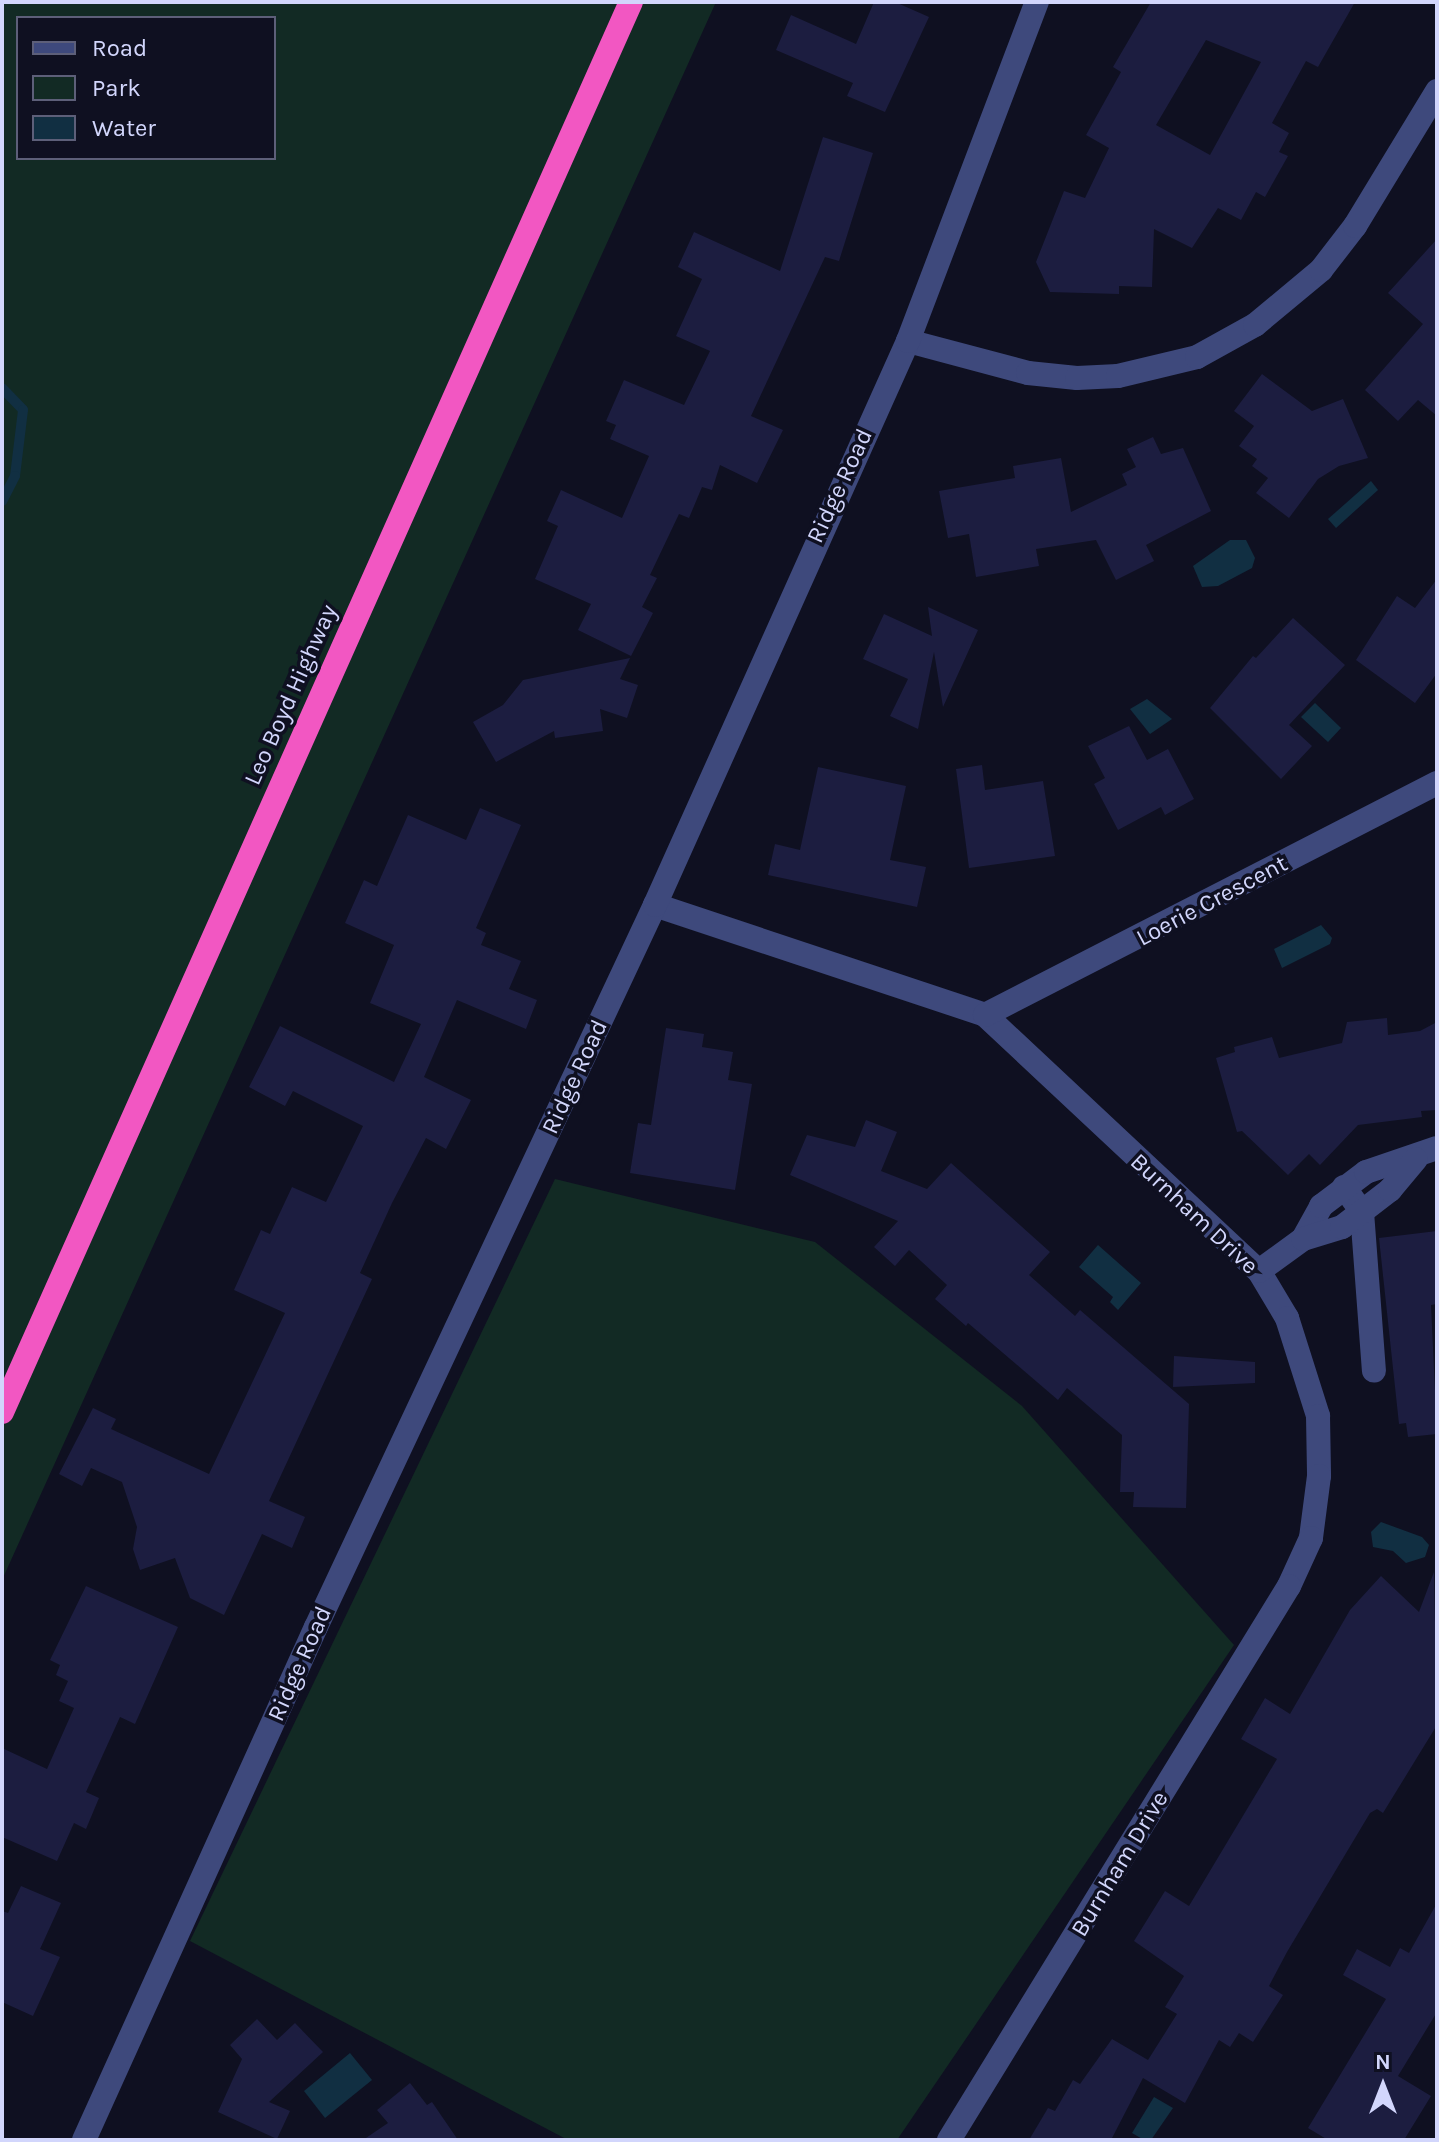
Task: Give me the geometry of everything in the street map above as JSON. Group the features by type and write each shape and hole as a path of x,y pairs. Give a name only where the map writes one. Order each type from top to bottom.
{"highway":[{"name":"Leo Boyd Highway","path":"2,1412 631,2"}],"street":[{"name":"Ridge Road","path":"84,2140 316,1627 655,905 908,341 1037,2"},
{"path":"908,341 1028,373 1077,378 1118,376 1197,357 1255,325 1321,270 1355,226 1437,91"},
{"name":"Loerie Crescent","path":"985,1015 1104,959 1437,783"},
{"name":"Burnham Drive","path":"655,905 985,1015 1259,1271 1287,1318 1318,1416 1319,1476 1311,1538 1289,1586 949,2140"},
{"path":"1259,1271 1303,1239 1333,1232 1362,1212 1390,1190 1426,1154"},
{"path":"1303,1239 1321,1206 1344,1187 1366,1172 1426,1154"},
{"path":"1344,1187 1362,1212 1374,1371"}],"green space":[{"path":"2,2 716,2 2,1580"},
{"path":"555,1179 815,1242 1022,1406 1234,1645 897,2140 568,2140 190,1941"}],"water":[{"path":"1371,481 1378,490 1336,528 1328,519"},
{"path":"1230,540 1246,540 1255,558 1252,568 1218,586 1202,587 1193,566"},
{"path":"1147,699 1172,719 1150,734 1130,709"},
{"path":"1315,703 1341,728 1328,742 1301,717"},
{"path":"1321,925 1332,938 1330,944 1282,968 1274,949"},
{"path":"1098,1245 1141,1283 1118,1310 1110,1302 1113,1297 1079,1267"},
{"path":"1381,1522 1422,1537 1429,1545 1425,1557 1406,1563 1393,1551 1373,1547 1371,1532"},
{"path":"350,2053 372,2080 325,2118 304,2091"},
{"path":"1154,2097 1173,2108 1151,2140 1144,2140 1132,2133"}],"building":[{"path":"874,2 895,2 929,17 885,112 847,96 853,83 776,50 791,15 856,44"},
{"path":"1151,2 1355,2 1318,67 1306,61 1272,123 1289,133 1279,152 1288,156 1265,197 1256,192 1241,220 1218,208 1192,248 1154,229 1152,287 1119,286 1119,294 1050,292 1036,262 1064,191 1085,198 1109,148 1086,135 1121,72 1113,67","holes":["1206,40 1261,62 1210,155 1156,125"]},
{"path":"823,137 873,153 839,261 825,257 751,416 783,430 757,483 720,465 712,490 702,487 689,518 679,514 650,575 657,578 642,607 653,613 631,656 578,630 591,604 535,579 558,526 547,521 561,490 622,518 649,456 610,439 616,425 606,421 624,380 684,405 710,351 676,336 702,279 678,267 694,232 780,271"},
{"path":"1437,239 1437,416 1418,400 1398,421 1365,390 1423,324 1388,293"},
{"path":"1262,374 1312,411 1343,399 1368,458 1339,466 1318,479 1289,518 1256,493 1268,478 1252,466 1257,459 1239,446 1254,426 1234,411"},
{"path":"1153,437 1161,454 1183,448 1211,511 1146,545 1154,561 1116,580 1096,540 1036,549 1039,566 976,577 969,534 948,538 939,491 1015,478 1013,466 1061,458 1071,512 1127,485 1122,474 1136,467 1127,449"},
{"path":"1437,579 1437,673 1415,703 1356,660 1397,596 1415,608"},
{"path":"928,607 978,630 943,707 934,652 918,729 890,716 908,679 863,659 884,614 932,636"},
{"path":"1293,618 1345,665 1289,725 1312,746 1281,779 1210,708 1253,656 1256,658"},
{"path":"630,658 620,679 638,685 627,718 600,709 603,731 555,738 554,731 496,762 473,722 503,705 523,680"},
{"path":"1129,726 1147,760 1168,749 1194,799 1165,815 1161,807 1118,830 1094,784 1105,778 1088,746"},
{"path":"982,765 985,790 1043,781 1055,856 969,868 956,769"},
{"path":"818,767 906,786 890,860 926,867 917,907 768,875 775,844 800,850"},
{"path":"480,808 521,825 476,928 486,933 481,945 521,961 509,989 537,1000 526,1029 457,1000 424,1077 471,1100 446,1149 426,1138 360,1273 372,1279 269,1501 305,1517 292,1548 262,1534 224,1615 190,1598 175,1558 140,1570 133,1549 137,1527 122,1482 91,1468 82,1486 59,1474 93,1408 116,1419 111,1429 209,1474 285,1313 234,1290 261,1230 270,1234 292,1187 326,1202 363,1126 293,1091 285,1106 249,1087 280,1026 394,1082 421,1024 370,1003 394,945 345,923 364,880 377,886 408,815 466,840"},
{"path":"1387,1018 1388,1035 1420,1031 1437,1022 1437,1110 1421,1111 1422,1117 1358,1125 1320,1165 1309,1154 1288,1175 1242,1131 1237,1132 1216,1058 1235,1052 1234,1047 1272,1037 1279,1058 1342,1043 1347,1022"},
{"path":"666,1028 704,1034 702,1047 733,1052 728,1080 752,1084 735,1190 630,1173 638,1123 651,1125"},
{"path":"866,1120 897,1132 881,1171 927,1189 951,1163 1050,1252 1029,1275 1075,1316 1080,1310 1189,1404 1186,1508 1133,1507 1134,1492 1120,1492 1122,1435 1067,1388 1058,1400 968,1323 966,1326 935,1299 947,1285 909,1250 895,1266 874,1247 898,1221 790,1175 807,1135 855,1147"},
{"path":"1437,1231 1437,1304 1431,1305 1437,1434 1408,1437 1406,1423 1399,1424 1379,1238"},
{"path":"1174,1356 1255,1362 1255,1383 1173,1387"},
{"path":"1434,1572 1437,1725 1383,1813 1377,1809 1370,1813 1287,1952 1269,1986 1283,1995 1253,2042 1239,2033 1230,2047 1219,2040 1185,2103 1143,2078 1111,2140 1029,2140 1048,2108 1055,2111 1073,2080 1080,2084 1112,2039 1148,2060 1177,2014 1165,2007 1184,1976 1134,1941 1165,1891 1189,1906 1277,1759 1241,1739 1265,1698 1290,1714 1350,1610 1381,1576 1419,1612"},
{"path":"86,1586 178,1627 135,1724 120,1717 86,1792 99,1798 86,1829 74,1823 57,1861 2,1837 2,1748 47,1769 74,1708 59,1701 68,1681 56,1675 60,1665 50,1660"},
{"path":"21,1886 61,1903 40,1949 60,1957 33,2016 2,2002 2,1911 8,1913"},
{"path":"1437,1903 1437,2012 1398,2076 1431,2096 1404,2140 1328,2140 1308,2128 1386,1999 1343,1975 1357,1949 1390,1967 1400,1948 1409,1953"},
{"path":"257,2019 277,2040 295,2023 323,2052 269,2102 290,2111 277,2139 218,2112 242,2059 230,2045"},
{"path":"410,2083 427,2105 432,2102 458,2140 363,2140 388,2123 377,2110"}],"waterway":[{"path":"2,388 23,410 15,476 2,501"}]}
